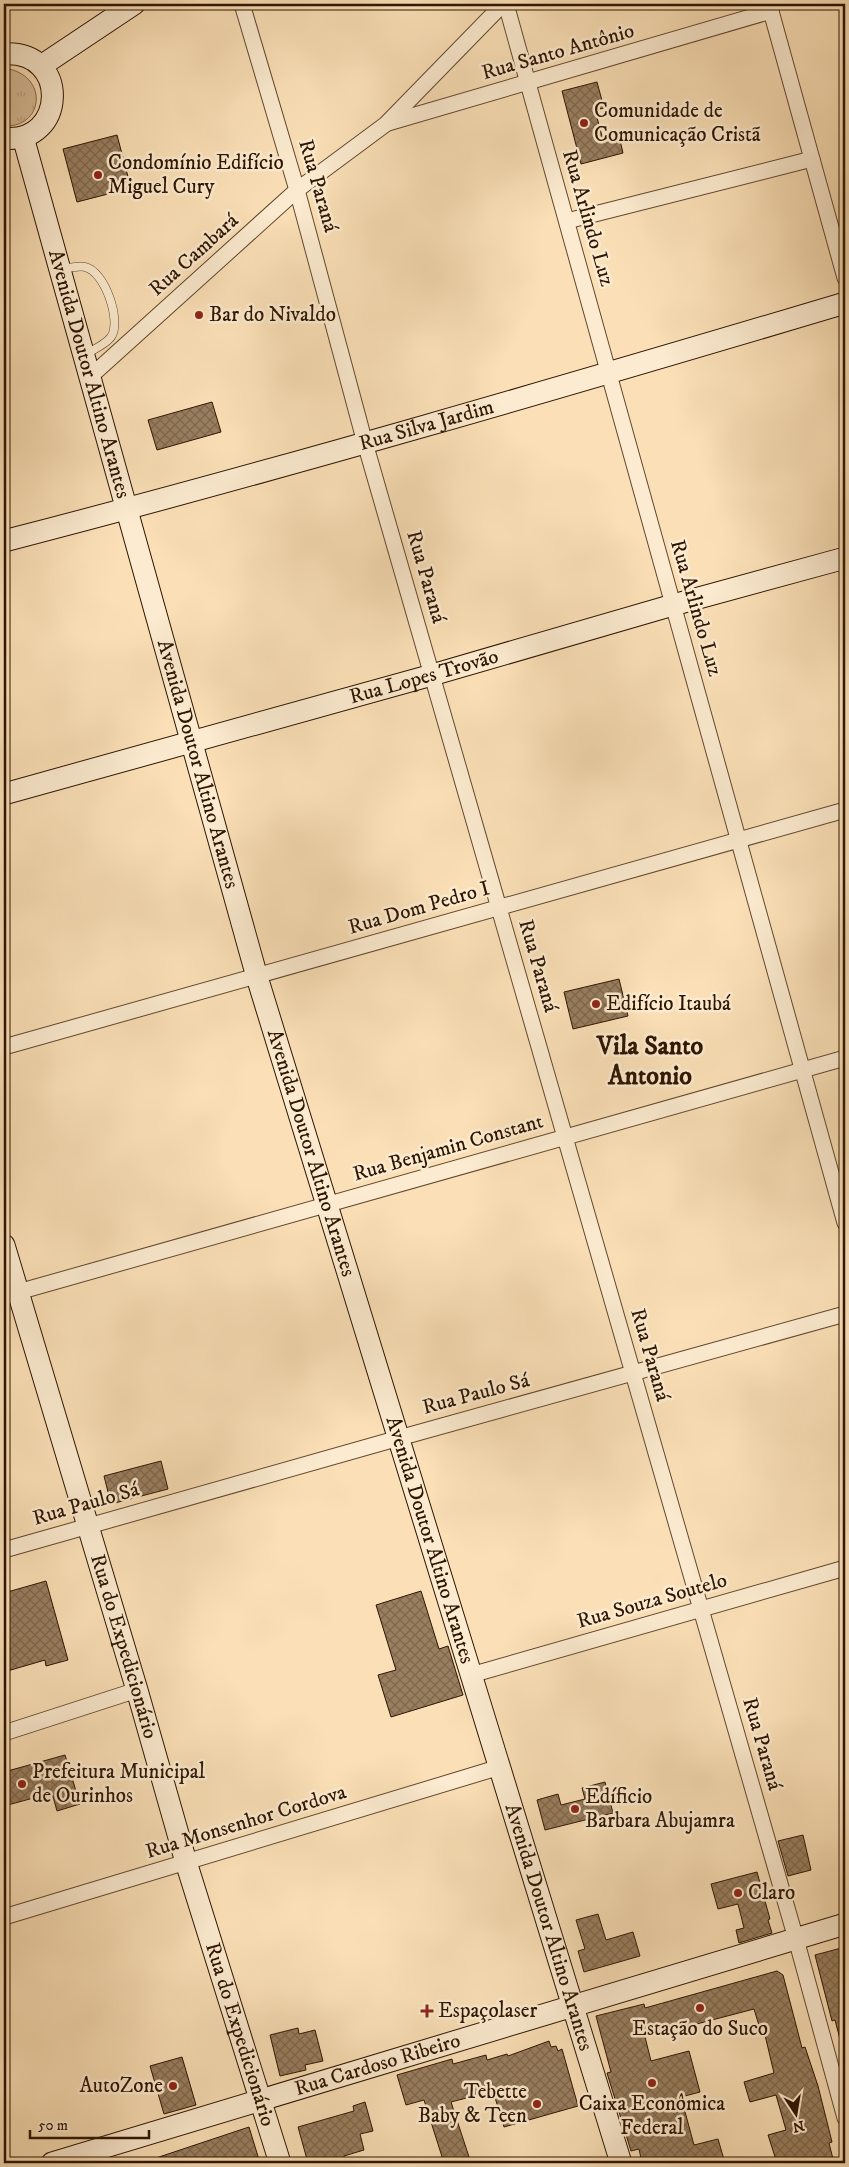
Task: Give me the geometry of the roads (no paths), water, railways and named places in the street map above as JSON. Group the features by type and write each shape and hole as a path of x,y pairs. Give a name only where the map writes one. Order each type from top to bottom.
{"street":[{"path":"41,66 134,4"},
{"name":"Rua Paraná","path":"242,4 298,190 365,443 796,1939 845,2118"},
{"name":"Rua Cambará","path":"91,376 298,190 386,124 504,4"},
{"name":"Rua Arlindo Luz","path":"504,4 567,221 845,1223"},
{"path":"770,8 845,278"},
{"name":"Rua Santo Antônio","path":"386,124 528,83 770,8"},
{"path":"4,54 16,53 30,57 41,66 49,78 53,92 52,106 46,119 36,130 14,138"},
{"name":"Avenida Doutor Altino Arantes","path":"14,138 60,269 91,376 257,977 621,2163"},
{"path":"567,221 812,159"},
{"name":"Rua Silva Jardim","path":"4,541 127,509 609,374 845,303"},
{"name":"Rua Lopes Trovão","path":"4,794 432,676 673,605 845,558"},
{"name":"Rua Dom Pedro I","path":"4,1047 845,810"},
{"name":"Rua Benjamin Constant","path":"11,1294 845,1058"},
{"name":"Rua do Expedicionário","path":"4,1245 11,1294 88,1526 186,1862 280,2163"},
{"name":"Rua Paulo Sá","path":"4,1550 845,1314"},
{"name":"Rua Souza Soutelo","path":"471,1675 845,1568"},
{"path":"4,1733 137,1690"},
{"name":"Rua Monsenhor Cordova","path":"4,1917 500,1767"},
{"name":"Rua Cardoso Ribeiro","path":"66,2161 260,2100 845,1924"}],"lane":[{"path":"60,269 86,267 98,275 104,284 111,304 116,327 111,338 84,356"}],"place":[{"name":"Comunidade de Comunicação Cristã","path":"584,123"},
{"name":"Condomínio Edifício Miguel Cury","path":"98,175"},
{"name":"Bar do Nivaldo","path":"199,315"},
{"name":"Edifício Itaubá","path":"596,1004"},
{"name":"Prefeitura Municipal de Ourinhos","path":"22,1784"},
{"name":"Edíficio Barbara Abujamra","path":"575,1809"},
{"name":"Claro","path":"738,1893"},
{"name":"Estação do Suco","path":"700,2008"},
{"name":"Espaçolaser","path":"427,2011"},
{"name":"Caixa Econômica Federal","path":"652,2083"},
{"name":"AutoZone","path":"173,2086"},
{"name":"Tebette Baby & Teen","path":"537,2104"}],"district":[{"name":"Vila Santo Antonio","path":"650,1061"}]}
